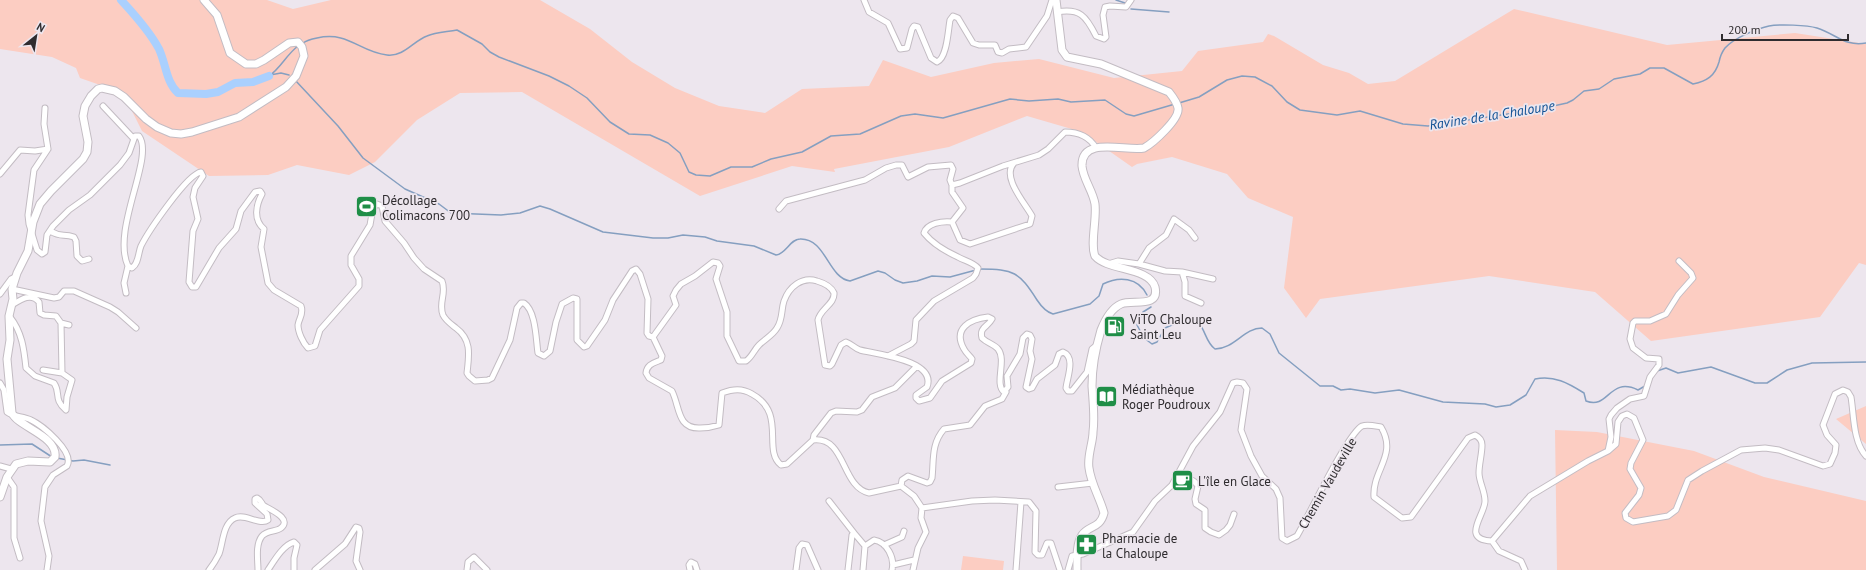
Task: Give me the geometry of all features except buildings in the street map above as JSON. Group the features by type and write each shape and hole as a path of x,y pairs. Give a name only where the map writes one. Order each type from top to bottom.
{"main road":[{"path":"0,497 7,477 11,469 16,464 22,462 50,462 54,457 52,447 41,435 14,416 8,363 10,340 9,316 12,305 12,289 15,277 28,251 31,230 37,212 50,190 83,159 87,152 88,142 83,121 83,111 88,100 98,89 102,88 115,91 124,97 146,119 157,127 170,133 180,134 192,132 239,117 286,87 296,76 304,56 304,50 298,42 293,42 284,46 256,64 246,64 230,53 217,15 204,0"},
{"path":"1056,0 1062,50 1067,57 1101,64 1169,92 1175,99 1178,109 1174,119 1144,148 1103,146 1089,150 1085,155 1082,166 1094,201 1094,253 1097,259 1146,276 1154,285 1155,292 1153,298 1149,302 1127,302 1118,306 1108,317 1102,328 1097,345 1092,384 1093,434 1088,465 1104,513 1098,524 1082,535 1077,555 1077,570"}],"street":[{"path":"864,0 869,12 888,23 900,49 907,48 912,29 914,26 918,27 931,58 937,62 941,60 944,55 950,20 953,16 958,18 973,43 979,45 993,44 996,46 998,52 1002,53 1009,49 1026,47 1046,16 1052,0"},
{"path":"1057,12 1076,11 1080,13 1090,25 1096,36 1104,39 1106,37 1103,15 1105,7 1126,7 1131,0"},
{"path":"45,108 44,122 48,149 34,170 28,220 36,250 42,254 46,250 46,240 50,231 69,210 90,195 120,165 132,148 133,138 103,106"},
{"path":"952,185 1044,153 1065,132 1084,136 1093,142 1096,148"},
{"path":"126,293 124,283 128,266 124,241 125,227 143,156 141,138 137,136 133,138"},
{"path":"0,174 20,150 36,151 48,149"},
{"path":"952,222 960,240 970,244 1028,226 1032,216 1010,177 1010,169 1014,163"},
{"path":"779,209 786,201 865,180 878,172 896,165 902,165 908,177 928,167 951,164 953,167 950,180 952,192 963,208 952,222"},
{"path":"128,266 132,268 135,266 142,245 179,190 196,174 201,172 203,176 195,188 193,197 198,220 193,231 190,285 194,288 199,284 219,248 238,225 241,211 255,192 260,191 262,194 257,204 256,211 260,225 264,229 261,247 268,283 274,290 301,306 302,313 298,326 305,345 308,348 315,346 320,330 357,288 359,279 351,265 351,256 370,224 373,208 377,204 382,206 385,221 404,243 414,258 424,269 442,281 444,291 442,310 447,320 459,330 468,343 468,373 472,379 481,381 488,380 493,376 510,340 517,308 521,304 524,303 529,308 537,334 538,353 544,356 550,351 556,322 562,304 573,298 577,299 576,340 582,347 587,346 605,320 613,300 634,270 637,270 640,274 648,299 646,329 649,336 653,337 662,356 661,360 650,364 647,368 646,373 649,378 672,391 682,420 687,426 698,429 719,425 722,393 730,390 742,389 762,400 768,407 773,426 774,457 781,465 787,464 813,440 814,435 831,413 836,411 857,412 862,410 872,398 895,388 916,366"},
{"path":"1140,264 1149,248 1166,235 1174,219 1189,230 1195,238"},
{"path":"888,356 914,341 916,320 934,301 973,278 976,274 978,268 974,263 945,249 924,233 925,230 931,225 942,222 952,222"},
{"path":"50,231 58,236 69,235 74,237 76,241 77,256 82,261 89,259"},
{"path":"1108,264 1118,261 1140,264 1165,271 1182,272 1213,279"},
{"path":"1608,452 1611,437 1609,419 1611,415 1630,399 1644,396 1650,377 1659,365 1659,360 1646,358 1633,348 1630,339 1633,324 1636,321 1650,321 1666,314 1678,295 1693,278 1691,273 1679,261"},
{"path":"653,337 676,305 674,296 676,290 681,284 695,276 711,263 716,262 720,266 716,279 728,312 727,336 740,361 746,361 749,359 758,346 774,333 781,321 783,303 791,288 797,283 809,280 824,284 834,293 833,299 820,313 818,320 826,365 832,364 841,345 846,342 858,349 911,362 924,372 928,382 927,387 916,395 917,399 922,400 934,395 942,381 969,366 972,359 964,349 961,340 964,327 974,319 988,317 991,318 992,321 983,327 981,334 982,338 996,347 1000,353 1000,387 1002,391 1006,392"},
{"path":"1182,272 1185,296 1201,303"},
{"path":"0,294 10,279 15,277"},
{"path":"12,289 54,298 59,297 64,291 74,292 115,310 136,328"},
{"path":"12,305 23,297 34,298 39,302 40,313 44,315 56,316 61,322 69,325"},
{"path":"9,316 15,324 22,340 26,368 35,376 54,383 57,388 57,398 66,410 67,396 72,380 62,373 43,370"},
{"path":"61,322 62,373"},
{"path":"901,486 904,477 908,476 927,483 930,482 932,478 935,442 944,429 970,425 986,406 1002,399 1008,387 1007,376 1020,354 1023,338 1026,334 1030,335 1032,339 1030,351 1032,359 1026,382 1026,387 1029,389 1032,388 1041,375 1055,365 1059,354 1063,352 1068,356 1070,367 1066,388 1068,391 1072,391 1087,372 1092,349 1097,345"},
{"name":"Chemin Vaudeville","path":"1077,555 1084,554 1132,532 1155,501 1172,485 1193,446 1220,412 1233,383 1238,382 1243,384 1247,389 1241,430 1251,456 1262,476 1276,489 1280,498 1282,538 1287,541 1297,536 1332,470 1354,434 1362,426 1372,426 1381,428 1386,436 1387,454 1373,488 1374,497 1402,518 1411,517 1468,438 1475,435 1480,438 1482,443 1479,473 1485,502 1476,528 1478,537 1483,541 1492,541"},
{"path":"0,383 4,390 6,409 14,416 23,417 40,425 64,450 69,458 67,466 54,475 46,487 41,521 49,556 47,570"},
{"path":"1525,570 1521,560 1499,552 1492,541 1530,496 1588,461 1608,452 1616,444 1618,422 1622,416 1627,414 1634,418 1643,440 1631,463 1630,469 1641,488 1639,495 1625,512 1626,518 1633,522 1668,516 1676,510 1688,480 1741,450 1765,448 1779,450 1823,466 1830,464 1835,453 1836,445 1827,435 1823,425 1835,394 1843,390 1848,392 1851,397 1858,443 1861,451 1866,456"},
{"path":"813,440 826,442 834,446 851,479 860,490 869,493 901,486 914,496 922,508 921,518 926,532 919,544 914,560 913,570"},
{"path":"0,466 11,469"},
{"path":"7,477 14,487 14,538 20,558"},
{"path":"1175,479 1191,479 1196,482 1198,486 1195,499 1196,504 1205,510 1205,528 1211,532 1219,535 1226,530 1234,514"},
{"path":"1058,487 1093,483"},
{"path":"210,570 217,558 226,529 232,520 238,517 250,518 263,522 268,520 267,514 255,503 255,499 257,498 264,506 282,516 284,521 284,525 280,529 266,533 260,538 258,550 258,570"},
{"path":"829,500 865,546 863,570"},
{"path":"922,508 972,501 995,500 1032,504 1036,511 1034,549 1036,554 1042,555 1047,543 1051,543 1060,570"},
{"path":"1016,570 1021,502"},
{"path":"315,570 345,544 356,527 359,528 360,532 356,561 360,570"},
{"path":"884,545 902,537 904,531"},
{"path":"848,570 851,537 854,533"},
{"path":"865,546 874,540 879,541 888,550 893,567 914,560"},
{"path":"268,570 281,552 294,542 297,545 294,558 294,570"},
{"path":"796,570 799,548 802,544 807,545 818,570"},
{"path":"1068,570 1071,557 1077,555"},
{"path":"467,570 468,562 474,557 488,570"},
{"path":"690,570 689,565 691,562 697,570"}],"shaded area":[{"path":"0,0 267,0 293,9 331,0 540,0 590,29 632,62 675,88 719,106 765,113 802,89 869,86 883,60 931,77 994,63 1039,59 1114,78 1182,71 1198,51 1263,42 1268,34 1274,36 1323,65 1349,73 1368,84 1395,81 1514,9 1667,45 1795,33 1866,44 1866,265 1859,263 1820,317 1651,341 1595,292 1489,276 1320,299 1306,318 1284,288 1293,217 1248,198 1227,174 1172,157 1137,164 1132,167 1082,132 1027,116 949,147 834,169 835,172 792,166 700,196 522,92 460,93 417,120 375,162 349,175 297,165 268,175 209,176 142,131 123,93 80,78 76,68 52,57 0,49"},
{"path":"1866,406 1866,444 1836,419"},
{"path":"1555,430 1597,432 1694,451 1764,477 1866,501 1866,570 1557,570"},
{"path":"963,556 1004,561 1003,570 961,570"}],"waterway":[{"name":"Ravine de la Chaloupe","path":"121,0 142,23 159,49 171,84 178,93 206,94 218,92 235,83 253,82 269,76"},
{"path":"1116,0 1125,3"},
{"path":"1131,9 1169,12"},
{"name":"Ravine de la Chaloupe","path":"1179,103 1199,97 1227,80 1242,76 1255,77 1272,86 1287,102 1300,110 1337,115 1360,111 1403,124 1428,126 1535,110 1567,103 1584,91 1599,89 1614,79 1640,74 1650,68 1664,68 1693,84 1698,83 1713,74 1723,51 1729,44 1746,34 1774,25 1812,27 1846,42 1859,44 1866,43"},
{"name":"Ravine de la Chaloupe","path":"303,43 317,38 338,37 377,53 393,55 398,54 427,36 457,30 482,44 490,52 499,57 549,76 569,86 587,98 610,122 629,134 650,135 668,143 680,153 689,172 696,175 710,176 731,167 752,167 771,159 802,152 831,136 860,134 901,116 915,114 943,118 1010,99 1029,101 1058,99 1071,102 1105,100 1126,114 1134,116 1175,104"},
{"name":"Ravine de la Chaloupe","path":"269,76 298,46"},
{"path":"270,75 281,73 289,75"},
{"path":"295,80 338,126 363,158 405,189 439,204 451,213 501,215 520,213 540,206 603,232 653,238 668,238 683,235 705,237 717,241 754,246 776,255 783,252 793,241 800,239 809,240 816,245 837,273 850,281 878,271 885,273 895,280 903,283 917,281 932,276 950,277 976,270"},
{"path":"980,269 1008,271 1014,274 1025,283 1042,307 1053,314 1090,304 1099,296 1103,284 1109,281 1122,279 1128,280 1139,285 1147,295"},
{"path":"1151,307 1143,312 1137,325 1144,338 1152,344 1157,342 1165,328 1188,318 1198,323 1208,341 1215,349 1228,346 1250,331 1262,328 1270,334 1279,353 1320,386 1333,386 1341,390 1350,389 1375,393 1399,390 1443,402 1485,404 1496,407 1510,405 1526,395 1535,379 1542,378 1555,379 1572,386 1584,393 1586,401 1594,403 1600,401 1621,387 1628,387 1638,390 1645,386"},
{"path":"1657,371 1666,368 1678,373 1711,367 1755,383 1767,383 1787,370 1812,363 1866,362"},
{"path":"0,445 32,444 52,457"},
{"path":"57,458 73,461 84,460 110,465"}],"place":[{"name":"Décollage Colimacons 700","path":"366,207"},
{"name":"ViTO Chaloupe Saint Leu","path":"1115,326"},
{"name":"Médiathèque Roger Poudroux","path":"1106,396"},
{"name":"L'île en Glace","path":"1183,481"},
{"name":"Pharmacie de la Chaloupe","path":"1087,545"}]}
